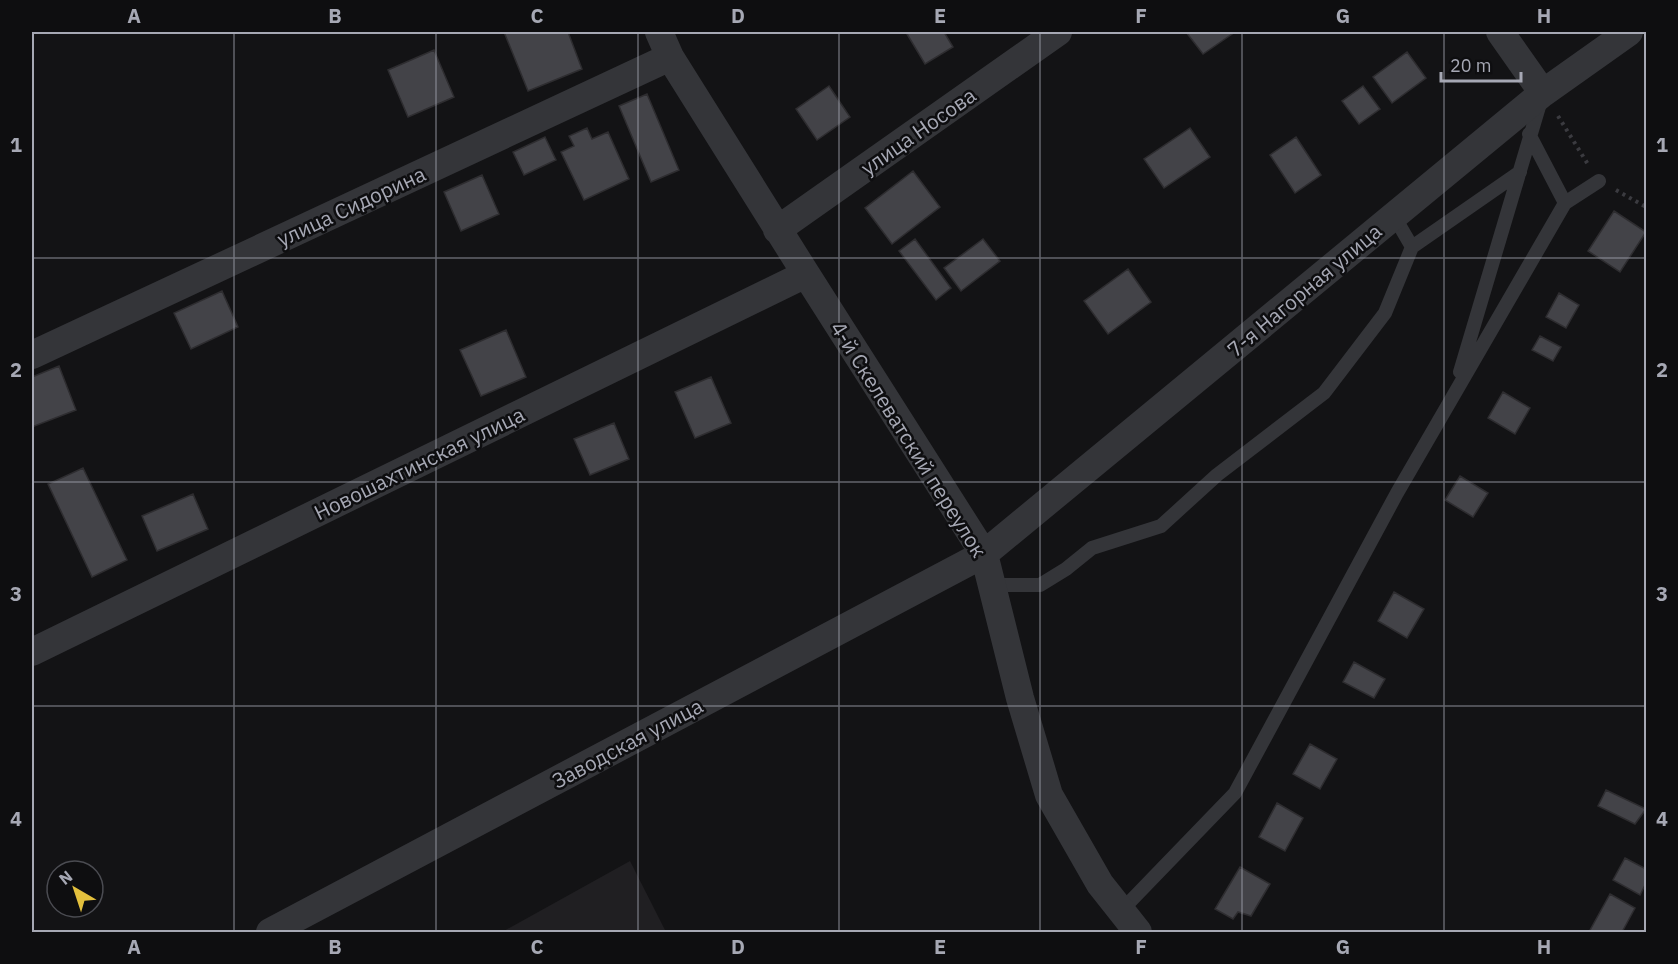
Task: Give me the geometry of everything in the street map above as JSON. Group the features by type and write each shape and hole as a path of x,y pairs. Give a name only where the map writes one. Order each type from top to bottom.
{"street":[{"name":"4-й Скелеватский переулок","path":"659,32 670,57 777,230 984,554 1020,698 1049,795 1100,884 1129,922"},
{"name":"улица Носова","path":"777,230 1058,32"},
{"path":"1500,32 1543,93"},
{"name":"7-я Нагорная улица","path":"984,554 1394,216 1525,125 1543,93 1629,32"},
{"name":"улица Сидорина","path":"32,356 670,57"},
{"name":"Новошахтинская улица","path":"32,652 806,274"},
{"name":"Заводская улица","path":"270,933 984,554"}],"lane":[{"path":"1454,395 1520,172 1525,125"},
{"path":"1525,125 1565,203"},
{"path":"992,585 1040,585 1066,569 1092,548 1161,526 1217,475 1324,393 1385,313 1412,247 1520,172"},
{"path":"1129,922 1235,793 1397,493 1565,203 1599,181"},
{"path":"1394,216 1412,247"}],"path":[{"path":"1543,93 1599,181 1647,207"}],"shaded area":[{"path":"630,861 666,932 502,932"}],"building":[{"path":"504,32 568,32 582,69 528,91"},
{"path":"944,32 953,47 925,64 907,34"},
{"path":"1186,32 1235,32 1203,54"},
{"path":"434,50 454,97 408,117 388,70"},
{"path":"1407,52 1426,78 1392,103 1373,77"},
{"path":"829,86 850,117 817,140 796,109"},
{"path":"1363,86 1380,109 1359,124 1342,101"},
{"path":"647,94 679,170 651,182 619,106"},
{"path":"587,128 592,139 608,132 629,179 584,200 561,152 574,146 569,136"},
{"path":"1190,128 1210,157 1164,188 1144,159"},
{"path":"545,137 556,160 524,175 513,152"},
{"path":"1296,137 1321,175 1295,193 1270,155"},
{"path":"913,171 940,207 892,244 865,208"},
{"path":"482,175 499,214 461,231 444,192"},
{"path":"1614,211 1646,232 1620,272 1588,251"},
{"path":"915,239 951,288 936,300 899,251"},
{"path":"983,239 1000,261 961,291 944,268"},
{"path":"1128,269 1151,302 1108,334 1084,301"},
{"path":"222,291 238,327 191,349 174,313"},
{"path":"1559,293 1579,305 1566,328 1546,317"},
{"path":"506,330 526,377 481,396 460,350"},
{"path":"1540,336 1561,347 1553,361 1532,350"},
{"path":"59,366 76,410 32,427 32,377"},
{"path":"711,377 731,423 695,438 675,392"},
{"path":"1503,392 1530,408 1515,434 1488,418"},
{"path":"614,423 629,459 590,475 574,439"},
{"path":"83,468 127,560 92,577 48,484"},
{"path":"1460,476 1488,493 1473,517 1445,500"},
{"path":"193,494 208,529 157,551 142,516"},
{"path":"1394,592 1424,609 1407,638 1378,621"},
{"path":"1354,662 1385,679 1374,698 1343,682"},
{"path":"1310,744 1337,759 1320,789 1293,774"},
{"path":"1606,790 1646,809 1635,824 1598,806"},
{"path":"1277,803 1303,818 1285,851 1259,837"},
{"path":"1625,858 1646,869 1646,883 1640,895 1613,880"},
{"path":"1240,867 1270,884 1251,916 1238,912 1233,919 1215,909"},
{"path":"1610,894 1635,908 1622,932 1589,932"}]}
